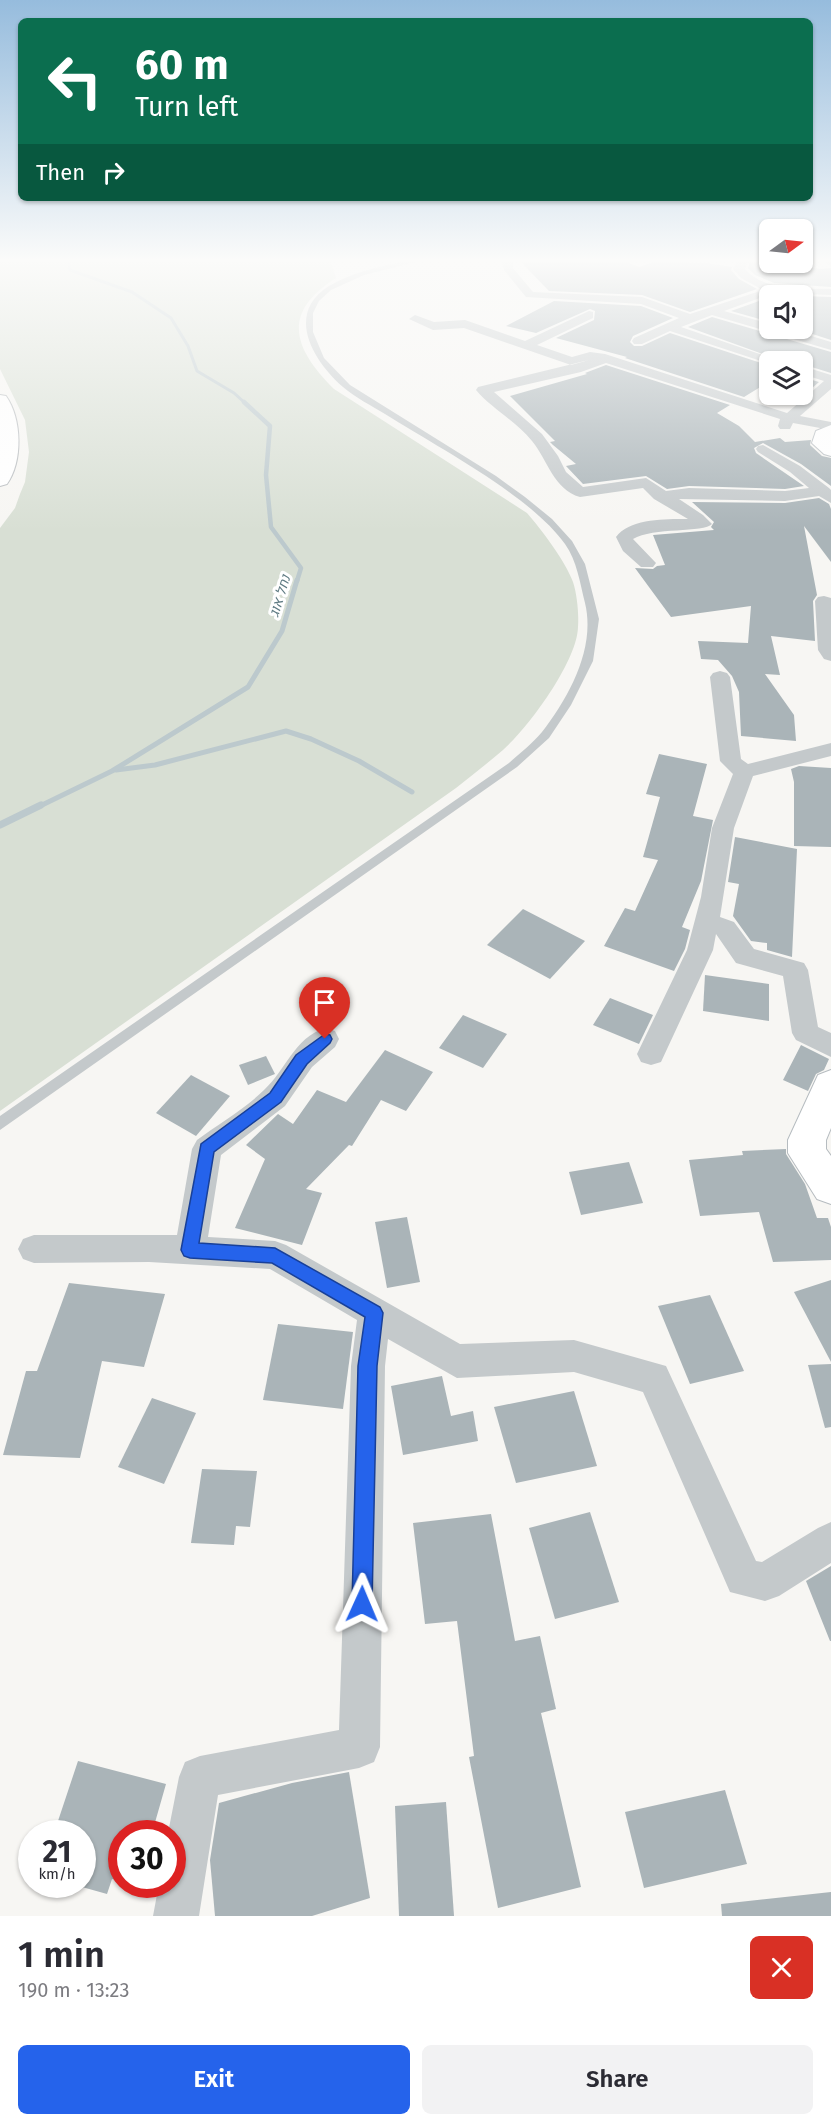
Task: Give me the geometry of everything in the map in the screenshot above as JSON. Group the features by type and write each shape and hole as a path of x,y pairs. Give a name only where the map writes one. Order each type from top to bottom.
{"main road":[{"path":"0,400 8,426 6,462 0,480"},
{"path":"831,431 823,435 822,443 831,450"},
{"path":"831,1085 807,1140 807,1153 831,1187"}],"street":[{"path":"547,351 571,361 590,356 606,359 791,425 831,426"},
{"path":"744,351 759,356"},
{"path":"606,359 576,369 483,390 530,431 551,456 559,474 580,492 646,483 660,496 692,512 705,524 661,525 635,529 624,537 629,547 647,563"},
{"path":"791,425 831,381 813,374"},
{"path":"763,449 827,495"},
{"path":"660,496 688,493 827,495"},
{"path":"824,601 828,650 831,655"},
{"path":"720,677 731,761 744,772"},
{"path":"744,772 831,749"},
{"path":"651,1054 700,950 714,897 723,828 744,772"},
{"path":"707,922 725,928 745,956 795,970 806,1033 831,1046"},
{"path":"190,1250 207,1149 275,1098 302,1059 325,1039"},
{"path":"34,1249 149,1248 275,1255 457,1361 574,1356 654,1378 744,1578 765,1582 831,1541"},
{"path":"176,1916 200,1777 359,1747 368,1366 374,1313"}],"lane":[{"path":"0,1125 513,765 545,736 566,705 588,661 594,619 580,564 569,543 549,521 493,478 346,387 328,368 317,351"}],"shaded area":[{"path":"0,351 305,351 320,374 334,389 527,513 553,546 570,574 576,592 578,627 576,641 569,658 550,693 525,726 497,755 456,788 0,1111 0,528 15,508 25,482 29,452 25,420 0,369"}],"building":[{"path":"606,351 726,351 759,362 759,388 744,397 625,358 627,357"},
{"path":"813,351 831,352 831,373 813,367"},
{"path":"606,365 730,405 717,413 739,426 755,442 780,438 785,442 811,440 810,445 822,456 831,458 831,486 801,464 763,443 754,448 756,453 804,486 785,489 689,486 667,489 646,476 583,484 566,466 576,464 550,442 555,441 510,396 587,374 585,373"},
{"path":"819,498 829,504 831,509 831,562 804,526 817,595 813,601 815,641 771,636 780,675 765,674 794,715 796,741 741,736 739,692 732,676 718,660 701,659 698,641 748,643 751,606 671,617 635,568 653,569 665,565 653,535 714,530 711,527 714,522 692,502 785,503"},
{"path":"659,754 707,764 693,816 713,820 701,881 682,927 690,930 685,949 674,971 604,946 625,908 635,911 658,860 643,857 660,797 646,794"},
{"path":"799,766 831,768 831,847 794,846 794,782 791,769"},
{"path":"735,837 797,849 792,957 767,950 767,943 751,941 733,916 739,884 728,882"},
{"path":"523,909 585,941 550,979 487,945"},
{"path":"705,975 769,984 769,1021 703,1011"},
{"path":"610,998 653,1015 639,1044 593,1025"},
{"path":"463,1015 507,1034 483,1068 439,1048"},
{"path":"801,1045 829,1059 824,1070 816,1074 808,1091 783,1080"},
{"path":"385,1050 433,1072 406,1111 381,1100 352,1146 349,1145 306,1189 322,1193 302,1245 235,1228 265,1159 246,1145 278,1114 293,1124 317,1090 346,1102"},
{"path":"266,1056 275,1074 248,1085 239,1065"},
{"path":"191,1075 230,1096 196,1136 156,1113"},
{"path":"786,1149 786,1154 805,1184 817,1218 828,1218 831,1227 831,1260 773,1262 759,1212 700,1216 689,1160 743,1155 742,1151"},
{"path":"629,1162 643,1203 581,1215 569,1172"},
{"path":"407,1217 420,1282 387,1288 375,1222"},
{"path":"831,1280 831,1362 794,1292"},
{"path":"69,1283 165,1294 144,1367 102,1361 80,1458 3,1455 26,1371 37,1371"},
{"path":"710,1295 744,1371 690,1384 658,1306"},
{"path":"278,1324 353,1332 343,1409 263,1400"},
{"path":"831,1364 831,1427 825,1428 808,1365"},
{"path":"442,1376 451,1416 473,1411 478,1441 403,1455 391,1386"},
{"path":"574,1391 597,1466 516,1483 494,1407"},
{"path":"152,1398 196,1413 164,1484 118,1467"},
{"path":"202,1469 257,1471 250,1527 236,1526 234,1545 191,1543"},
{"path":"590,1512 619,1602 555,1619 529,1528"},
{"path":"491,1514 515,1641 540,1636 556,1709 541,1713 581,1887 498,1908 469,1757 474,1756 457,1621 425,1624 413,1523"},
{"path":"831,1566 831,1641 830,1641 806,1581"},
{"path":"78,1761 166,1784 156,1820 108,1820 107,1894 96,1891 96,1820 58,1820"},
{"path":"349,1772 370,1898 312,1916 215,1916 210,1860 219,1803 292,1783"},
{"path":"725,1790 747,1864 644,1888 625,1812"},
{"path":"446,1802 454,1916 399,1916 395,1806"},
{"path":"831,1892 831,1916 722,1916 721,1904"}],"waterway":[{"name":"נחל אוג","path":"190,351 197,371 234,393 245,403"},
{"name":"נחל אוג","path":"244,402 270,426 266,475 271,527 301,568 297,581"},
{"name":"נחל אוג","path":"38,807 112,771 248,687 282,631 297,580"},
{"path":"116,770 155,765 286,731 311,739 359,761 412,792"},
{"name":"נחל אוג","path":"0,825 41,805"}],"route":[{"path":"325,1039 302,1059 275,1098 207,1149 190,1250 275,1255 374,1313 368,1366 362,1604"}]}
